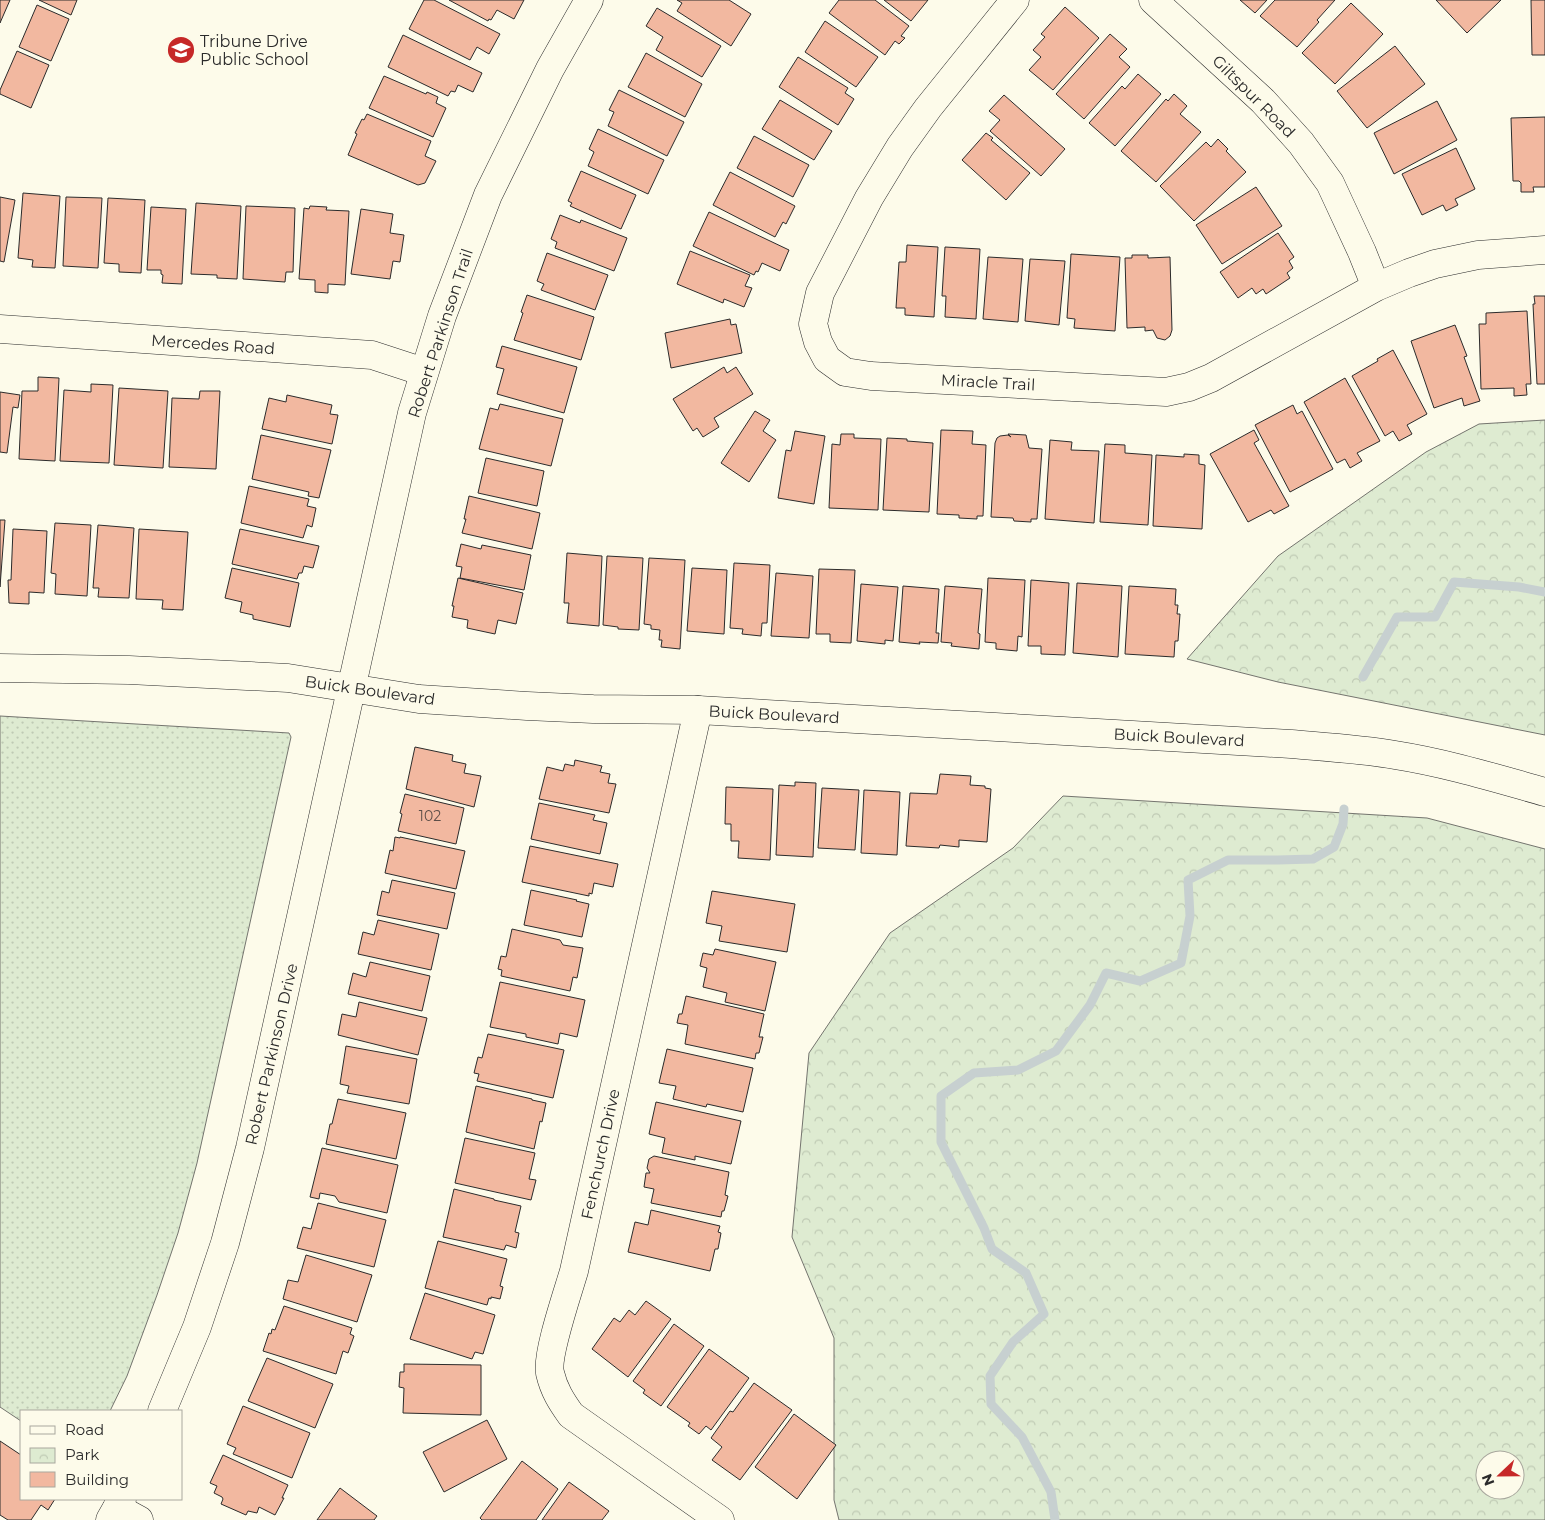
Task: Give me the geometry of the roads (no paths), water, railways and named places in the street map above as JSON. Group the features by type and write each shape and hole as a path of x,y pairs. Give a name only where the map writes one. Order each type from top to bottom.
{"street":[{"name":"Robert Parkinson Trail","path":"352,688 412,413 442,316 488,195 550,69 589,0"},
{"name":"Miracle Trail","path":"1015,0 928,108 900,147 869,198 820,293 813,324 818,342 827,359 845,372 871,376 1166,392 1189,387 1211,378 1376,287 1409,272 1456,258 1499,252 1545,250"},
{"name":"Giltspur Road","path":"1153,0 1263,101 1301,143 1330,183 1376,287"},
{"name":"Mercedes Road","path":"0,329 372,355 424,372"},
{"name":"Buick Boulevard","path":"0,668 129,670 288,678 419,699 527,706 698,710 1291,744 1396,755 1453,767 1545,792"},
{"name":"Robert Parkinson Drive","path":"162,1410 197,1327 225,1243 241,1186 352,688"},
{"name":"Fenchurch Drive","path":"698,710 578,1252 553,1345 549,1371 556,1392 571,1415 720,1520"}],"waterway":[{"path":"1363,677 1397,617 1435,617 1454,582 1519,587 1545,592"},
{"path":"1055,1520 1051,1492 1022,1437 991,1404 990,1376 1013,1342 1044,1314 1026,1273 992,1249 984,1228 941,1142 941,1096 974,1073 1018,1070 1056,1051 1090,1005 1106,973 1140,981 1181,963 1190,916 1188,880 1228,860 1313,859 1334,847 1343,824 1344,809"}],"place":[{"name":"Tribune Drive Public School","path":"181,50"}]}
